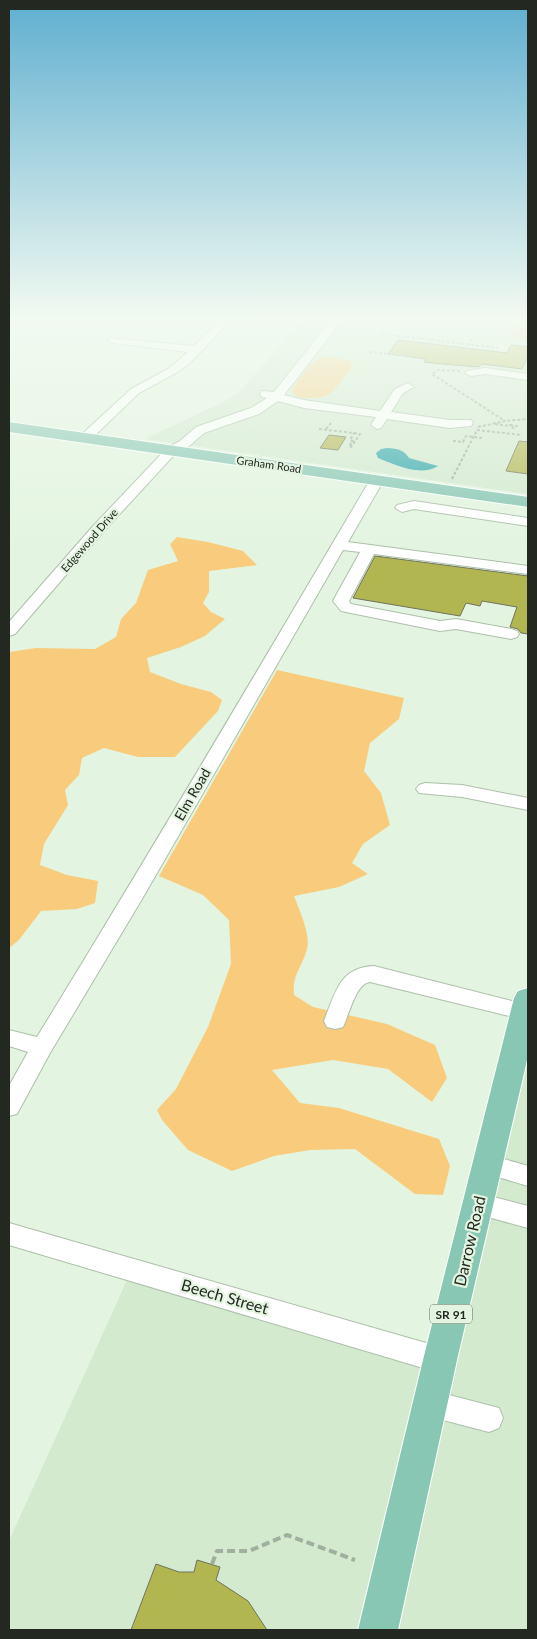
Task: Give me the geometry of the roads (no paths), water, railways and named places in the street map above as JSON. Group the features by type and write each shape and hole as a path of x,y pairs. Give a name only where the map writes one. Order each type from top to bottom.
{"main road":[{"name":"Graham Road","path":"9,427 528,502"},
{"name":"Darrow Road","path":"378,1630 440,1360 526,1005"}],"street":[{"path":"85,438 131,394"},
{"path":"171,451 175,438 185,430 230,412 261,394"},
{"path":"270,394 304,404 450,424 471,425"},
{"path":"377,426 397,394"},
{"path":"171,451 184,444 200,430 255,411 277,396"},
{"name":"Edgewood Drive","path":"9,631 106,520 171,451"},
{"name":"Elm Road","path":"9,1108 42,1047 132,899 377,480"},
{"path":"402,508 414,505 528,522"},
{"path":"338,545 528,570"},
{"path":"369,549 341,601 346,608 440,626 456,624 511,634"},
{"path":"425,788 462,791 528,804"},
{"path":"9,1038 42,1047"},
{"path":"487,1164 528,1176"},
{"path":"478,1204 528,1217"},
{"name":"Beech Street","path":"9,1234 440,1360"},
{"path":"430,1404 489,1418"}],"lane":[{"path":"335,1021 351,983 358,976 366,974 374,974 526,1005"}],"water":[{"path":"381,449 400,450 409,458 438,466 424,470 400,467 378,458 376,453"}]}
